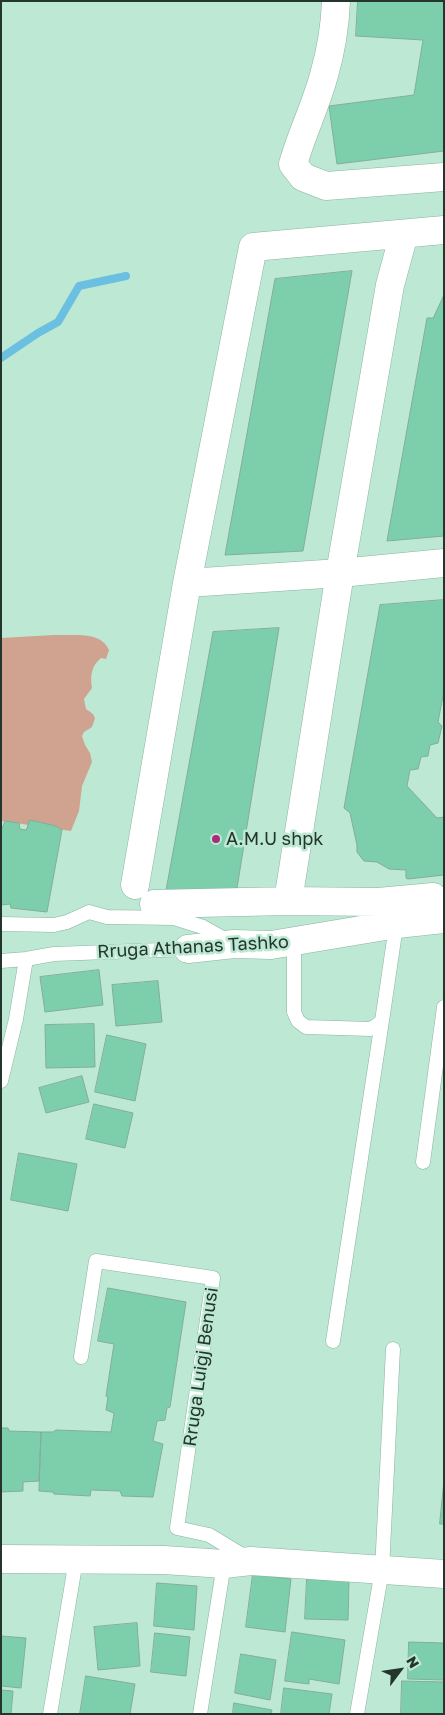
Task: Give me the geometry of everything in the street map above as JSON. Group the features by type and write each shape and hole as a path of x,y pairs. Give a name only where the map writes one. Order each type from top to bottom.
{"street":[{"path":"336,1 332,40 324,76 298,146 294,164 303,177 326,186 444,177"},
{"path":"135,885 187,583 253,247 444,230"},
{"path":"288,901 340,573 390,285 404,234"},
{"path":"187,583 340,573 444,563"},
{"path":"154,904 288,901 378,902 397,912 440,908"},
{"name":"Rruga Athanas Tashko","path":"188,949 234,944 271,946 294,942 397,912"},
{"name":"Rruga Luigj Benusi","path":"1,1559 164,1560 224,1564 251,1561 444,1574"}],"lane":[{"path":"1,924 54,925 67,922 89,912 107,917 174,918 203,927 234,944"},
{"path":"333,1341 397,912"},
{"path":"294,942 294,1012 298,1021 306,1027 370,1029 382,1021"},
{"name":"Rruga Athanas Tashko","path":"1,961 54,954 188,949"},
{"path":"1,1081 16,1020 26,959"},
{"path":"423,1162 444,1008"},
{"name":"Rruga Luigj Benusi","path":"81,1357 96,1261 213,1278 177,1528 209,1535 251,1561"},
{"path":"357,1714 382,1570 393,1349"},
{"path":"50,1714 76,1560"},
{"path":"200,1714 224,1564"}],"shaded area":[{"path":"85,635 93,637 99,639 109,650 106,659 101,658 93,668 91,676 92,688 84,699 86,709 95,718 92,727 84,732 82,736 92,762 82,786 79,811 71,831 1,821 1,638"}],"building":[{"path":"358,1 444,1 444,151 337,164 329,106 414,95 423,40 356,36"},
{"path":"352,271 303,551 225,555 275,279"},
{"path":"444,295 444,536 387,541 427,318 433,318"},
{"path":"444,600 444,691 438,722 442,726 438,743 430,745 428,756 421,757 418,769 410,770 407,786 437,818 444,817 444,875 408,879 406,878 406,870 389,869 377,862 364,861 357,852 350,813 344,808 380,605"},
{"path":"279,628 237,888 165,896 213,632"},
{"path":"30,820 56,826 62,830 47,912 11,908 10,904 1,905 1,831 5,821 19,823 20,829 26,830"},
{"path":"99,970 103,1005 45,1012 40,977"},
{"path":"158,981 162,1022 116,1026 112,985"},
{"path":"94,1024 95,1067 46,1068 45,1025"},
{"path":"107,1035 146,1044 135,1101 95,1092"},
{"path":"82,1076 89,1102 46,1113 39,1088"},
{"path":"94,1104 133,1113 125,1148 86,1139"},
{"path":"19,1153 77,1164 68,1211 11,1200"},
{"path":"108,1288 186,1302 170,1407 167,1408 165,1420 157,1421 153,1441 163,1444 153,1497 122,1496 120,1491 91,1490 90,1496 54,1494 53,1492 39,1491 41,1432 53,1432 56,1430 111,1432 114,1413 106,1410 108,1397 106,1396 114,1344 98,1341"},
{"path":"1,1428 8,1428 9,1431 41,1432 39,1481 23,1482 23,1491 1,1492"},
{"path":"444,1481 444,1524 440,1524"},
{"path":"253,1574 291,1579 285,1632 246,1627"},
{"path":"307,1579 349,1581 348,1620 305,1619"},
{"path":"157,1583 197,1586 194,1630 154,1626"},
{"path":"137,1623 140,1666 98,1670 94,1627"},
{"path":"292,1632 345,1640 339,1684 309,1679 309,1684 285,1681"},
{"path":"155,1633 190,1637 186,1676 151,1672"},
{"path":"1,1636 26,1638 21,1688 1,1686"},
{"path":"409,1642 444,1643 444,1680 408,1679"},
{"path":"241,1654 276,1660 270,1700 235,1693"},
{"path":"86,1676 135,1684 130,1714 80,1714"},
{"path":"402,1681 444,1682 444,1714 401,1714"},
{"path":"284,1688 332,1694 329,1714 281,1714"},
{"path":"1,1690 13,1691 11,1714 1,1714"},
{"path":"234,1703 272,1710 271,1714 233,1714"}],"waterway":[{"path":"1,358 58,322 79,286 126,276"}],"place":[{"name":"A.M.U shpk","path":"216,839"}]}
